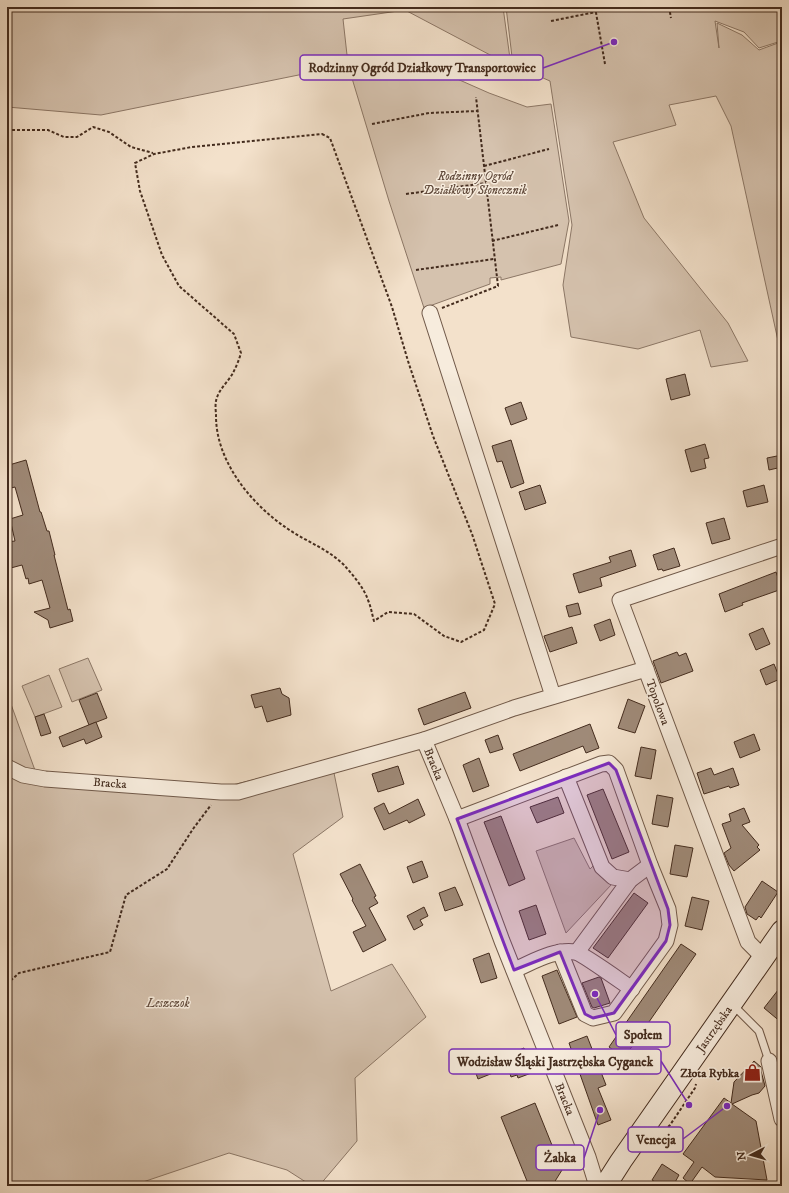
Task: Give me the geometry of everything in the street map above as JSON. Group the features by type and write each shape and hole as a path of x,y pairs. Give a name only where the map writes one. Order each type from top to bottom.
{"main road":[{"name":"Jastrzębska","path":"605,1186 620,1161 782,931"}],"street":[{"path":"430,312 553,696"},
{"name":"Topolowa","path":"764,958 748,942 620,600 782,546"},
{"path":"424,740 514,708 646,669"},
{"name":"Bracka","path":"7,767 23,775 45,779 238,792 424,740 457,819 514,970 588,1157 597,1186"},
{"path":"457,819 601,764 609,763 616,770 650,865 668,909 670,925 666,941 614,1013 593,1018 585,1014 560,952"},
{"path":"566,777 602,867 613,877 630,880"},
{"path":"577,952 630,880 650,865"},
{"path":"514,970 560,952 577,952 632,989"},
{"path":"769,1061 782,1119"}],"lane":[{"path":"731,1004 758,1031 769,1061"}],"path":[{"path":"595,7 605,64"},
{"path":"669,7 671,18"},
{"path":"551,21 596,12"},
{"path":"430,312 498,286 476,97"},
{"path":"372,124 429,113 478,112"},
{"path":"7,130 48,130 64,137 77,137 93,127 109,132 131,147 154,154 192,147 322,134 330,138 392,307 433,436 472,534 495,604 484,630 461,642 444,636 414,614 388,612 374,620 368,599 353,575 343,564 329,553 289,530 268,515 252,499 238,479 222,452 216,428 216,401 222,388 233,374 241,353 234,334 179,286 162,254 140,191 135,163 154,154"},
{"path":"484,166 548,149"},
{"path":"406,194 486,183"},
{"path":"492,241 558,225"},
{"path":"416,270 494,259"},
{"path":"7,984 19,973 110,952 126,895 168,869 193,829 221,792"}],"highlighted area":[{"path":"609,763 616,770 668,909 670,925 666,941 614,1013 593,1018 585,1014 560,952 514,970 457,819"}],"green space":[{"name":"Rodzinny Ogród Działkowy Słonecznik","path":"7,7 503,7 511,66 405,10 343,19 347,55 421,63 489,93 527,107 551,104 569,221 561,264 501,280 501,277 490,278 490,284 424,308 389,201 348,65 101,115 7,107"},
{"path":"506,7 782,7 782,31 778,42 759,48 744,32 715,21 719,48 717,23 742,35 759,50 778,43 782,34 782,359 731,126 716,96 669,105 676,125 613,142 644,218 728,323 748,361 711,367 700,330 638,349 571,337 563,285 572,225 550,81 513,65"},
{"path":"88,658 102,690 72,702 59,669"},
{"path":"49,675 62,707 35,717 22,686"},
{"name":"Leszczok","path":"8,696 36,773 220,788 355,755 381,758 334,773 343,817 293,854 331,991 392,964 426,1017 355,1078 357,1141 319,1186 312,1186 287,1170 229,1153 131,1186 7,1186"},
{"path":"574,838 590,869 593,866 612,884 566,933 536,851"}],"building":[{"path":"685,374 690,395 671,400 666,379"},
{"path":"521,402 527,419 511,425 505,408"},
{"path":"511,440 524,483 511,488 502,461 497,462 492,446"},
{"path":"705,444 709,458 704,459 706,468 691,472 685,450"},
{"path":"782,455 782,467 769,470 767,458"},
{"path":"26,460 40,512 47,531 49,531 68,610 70,609 73,621 50,628 48,620 34,612 50,608 42,580 29,584 22,565 7,569 7,542 15,541 10,519 23,515 15,487 7,489 7,471 10,470 9,465"},
{"path":"540,485 546,503 525,510 519,492"},
{"path":"764,485 768,502 747,507 743,491"},
{"path":"724,518 730,539 712,544 706,523"},
{"path":"674,548 680,566 663,571 662,569 658,570 653,555"},
{"path":"631,550 636,566 600,578 602,586 579,593 573,574 611,562 609,557"},
{"path":"776,572 782,589 742,603 743,605 725,612 719,594"},
{"path":"578,603 581,614 569,617 566,606"},
{"path":"610,619 615,635 600,641 594,625"},
{"path":"572,627 577,643 550,652 544,636"},
{"path":"763,628 770,644 756,650 749,634"},
{"path":"677,652 679,656 686,653 693,671 661,683 653,661"},
{"path":"774,664 780,679 766,685 760,670"},
{"path":"280,688 282,694 289,698 291,715 267,722 262,706 255,708 251,695"},
{"path":"465,692 471,708 424,725 418,709"},
{"path":"97,693 107,718 89,725 79,700"},
{"path":"628,699 645,706 635,733 618,728"},
{"path":"44,714 51,733 41,736 35,717"},
{"path":"96,722 102,737 86,744 84,739 63,747 59,737"},
{"path":"590,724 599,748 586,753 583,746 520,771 513,754"},
{"path":"754,734 760,750 740,758 734,742"},
{"path":"498,735 503,749 490,753 485,740"},
{"path":"641,747 656,750 651,779 635,776"},
{"path":"479,758 489,786 473,792 463,765"},
{"path":"398,766 404,784 378,792 372,774"},
{"path":"711,768 714,775 733,768 739,785 730,788 729,786 704,794 697,773"},
{"path":"603,789 629,852 612,859 587,795"},
{"path":"657,795 673,798 668,827 652,824"},
{"path":"558,797 564,813 537,823 530,807"},
{"path":"418,799 425,815 409,823 407,820 384,830 374,808 384,803 389,814"},
{"path":"744,808 750,822 742,825 759,845 757,847 760,850 734,871 729,865 724,853 731,848 722,824 731,821 729,814"},
{"path":"501,816 525,879 509,886 484,822"},
{"path":"675,845 693,848 687,877 670,874"},
{"path":"422,861 428,877 413,883 407,867"},
{"path":"360,864 378,903 369,908 386,940 363,952 353,932 366,926 340,874"},
{"path":"762,881 778,892 761,918 759,916 756,920 747,914 745,907"},
{"path":"455,887 463,905 445,911 439,893"},
{"path":"634,893 648,903 608,958 593,948"},
{"path":"692,897 709,901 702,930 685,926"},
{"path":"536,905 546,934 529,940 519,911"},
{"path":"424,907 428,916 420,920 423,925 414,930 407,916"},
{"path":"681,944 696,954 624,1058 609,1047"},
{"path":"489,953 497,978 481,983 473,959"},
{"path":"557,970 577,1017 559,1024 542,976"},
{"path":"599,977 601,978 610,1003 594,1008 592,1007 582,983"},
{"path":"782,985 782,1023 764,1008"},
{"path":"587,1036 606,1085 598,1088 611,1120 598,1125 569,1043"},
{"path":"524,1048 534,1072 518,1078 517,1075 511,1077 508,1067 478,1079 474,1068"},
{"path":"754,1061 761,1067 765,1086 759,1093 732,1104 756,1121 767,1180 715,1177 702,1167 690,1184 683,1178 694,1162 683,1154 724,1098 731,1103 734,1082"},
{"path":"535,1103 562,1170 552,1186 529,1186 501,1117"},
{"path":"662,1164 679,1175 673,1186 662,1186 652,1180"}],"place":[{"name":"Rodzinny Ogród Działkowy Transportowiec","path":"614,42"},
{"name":"Społem","path":"595,994"},
{"name":"Złota Rybka","path":"752,1073"},
{"name":"Wodzisław Śląski Jastrzębska Cyganek","path":"689,1105"},
{"name":"Venecja","path":"727,1106"},
{"name":"Żabka","path":"600,1110"}]}
